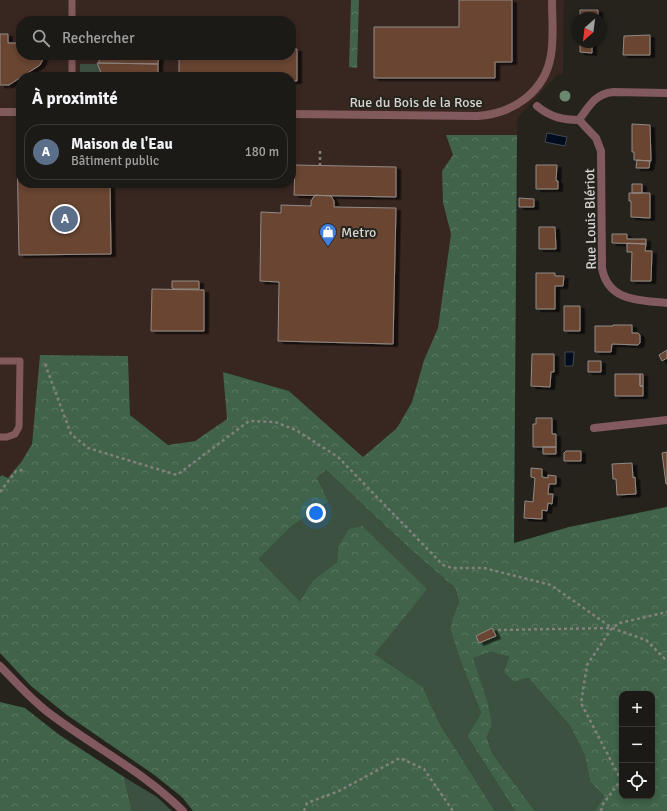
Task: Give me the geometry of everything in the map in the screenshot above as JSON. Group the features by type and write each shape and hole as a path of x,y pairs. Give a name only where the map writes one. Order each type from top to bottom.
{"street":[{"name":"Rue du Bois de la Rose","path":"296,114 489,116 511,109 528,97 537,87 548,66 552,44 552,0"},
{"path":"537,106 543,111 557,118 579,120 594,100 605,94 613,92 667,93"},
{"path":"0,112 16,112"},
{"name":"Rue Louis Blériot","path":"579,120 596,138 601,151 602,268 605,278 614,290 628,298 667,303"},
{"path":"594,428 667,420"},
{"path":"0,666 51,715 146,779 167,795 183,811"}],"lane":[{"path":"72,0 72,16"},
{"path":"72,60 72,72"},
{"path":"0,361 20,361 19,426 15,434 7,437 0,437"}],"path":[{"path":"320,150 320,166"},
{"path":"45,364 71,434 88,448 177,475 248,421 276,422 296,430 338,457 443,565 452,568 484,568 551,585 612,628 646,640 667,661"},
{"path":"0,492 16,472 23,470"},
{"path":"601,811 603,804 621,780 581,703 587,665 612,628 620,623 667,612"},
{"path":"498,630 612,628"},
{"path":"304,811 307,804 340,792 400,758 424,769 453,811"}],"shaded area":[{"path":"0,0 564,0 563,74 558,74 518,117 517,135 446,135 453,155 442,171 443,203 451,234 438,328 424,360 412,402 397,428 363,457 289,391 224,372 227,419 195,441 168,445 130,415 128,356 41,355 32,444 22,461 8,478 2,475 0,477"}],"green space":[{"path":"351,0 359,0 357,68 349,67"},
{"path":"80,64 97,64 101,72 91,72 80,72"},
{"path":"446,135 517,135 514,543 569,527 667,507 667,811 595,811 604,796 590,782 585,756 570,726 528,678 514,682 504,672 509,657 491,652 473,658 488,704 492,725 487,737 492,753 535,811 515,811 467,736 481,713 460,660 450,629 453,616 459,602 455,588 409,548 326,470 317,478 329,502 292,526 259,559 300,601 312,581 337,562 338,547 349,529 362,526 427,589 375,654 423,687 440,724 495,811 193,811 182,797 153,774 67,715 31,686 0,653 0,477 2,475 8,478 22,461 32,444 40,355 128,356 130,415 168,445 195,441 227,419 223,372 289,391 363,457 397,428 412,402 424,360 438,328 451,234 443,203 442,171 453,155"},
{"path":"326,470 409,548 455,588 459,602 453,616 450,629 460,660 481,713 467,736 515,811 495,811 440,724 423,687 375,654 426,589 338,547 337,562 312,581 300,601 259,559 292,526 329,502 317,478"},
{"path":"491,652 509,657 505,672 514,682 528,678 570,726 585,756 590,782 604,796 595,811 535,811 492,753 487,737 492,725 472,658"},
{"path":"0,702 25,708 58,734 124,777 132,811 0,811"},
{"path":"124,777 157,797 172,811 132,811"}],"water":[{"path":"547,133 567,137 565,146 545,142"},
{"path":"565,352 574,352 573,366 565,366"}],"building":[{"path":"459,0 512,0 512,62 495,62 495,78 374,78 374,27 459,27"},
{"path":"580,10 598,10 598,12 580,12"},
{"path":"0,34 8,34 8,43 16,43 16,60 42,60 40,65 29,72 16,72 16,80 9,85 0,85"},
{"path":"650,35 650,55 623,55 624,36"},
{"path":"580,48 592,48 592,53 580,52"},
{"path":"297,49 297,81 296,72 179,72 179,60 296,60"},
{"path":"99,60 158,60 158,64 99,63"},
{"path":"97,63 158,64 158,72 101,72"},
{"path":"632,124 650,125 651,161 634,160 634,152 632,152"},
{"path":"637,160 650,161 649,168 636,168"},
{"path":"296,165 396,167 396,197 294,195 294,188 296,188"},
{"path":"536,165 557,165 556,181 558,181 558,189 536,189"},
{"path":"632,184 642,184 642,193 632,193"},
{"path":"18,188 110,188 111,254 19,255"},
{"path":"629,193 650,193 650,218 631,217 631,201 629,201"},
{"name":"Metro","path":"315,195 331,196 334,201 334,207 396,208 393,344 278,341 279,282 260,281 261,212 281,213 281,205 311,206 311,201"},
{"path":"519,198 534,199 534,207 519,207"},
{"path":"539,227 555,227 556,249 539,249"},
{"path":"612,234 627,234 627,239 646,239 646,244 612,243"},
{"path":"627,243 646,244 645,251 652,251 651,281 631,281 632,252 627,252"},
{"path":"536,273 555,273 555,276 564,276 563,286 555,286 555,309 536,309"},
{"path":"172,281 199,281 199,289 175,289 172,288"},
{"path":"152,289 204,290 204,331 151,331"},
{"path":"564,306 580,306 580,331 564,331"},
{"path":"632,325 632,333 638,333 640,335 640,343 638,345 612,344 611,352 595,352 595,326"},
{"path":"667,350 667,358 662,361 659,355"},
{"path":"532,354 554,354 554,372 551,372 550,387 531,386"},
{"path":"588,361 601,361 601,372 588,372"},
{"path":"615,374 640,374 640,386 643,386 643,396 615,396"},
{"path":"640,374 643,374 643,386 640,386"},
{"path":"536,418 552,418 552,434 556,434 556,447 533,447 533,424 536,424"},
{"path":"543,447 556,447 556,454 543,454"},
{"path":"566,451 581,451 581,461 564,461 564,453"},
{"path":"667,452 667,484 666,484 662,453"},
{"path":"632,463 636,494 617,495 616,479 613,479 612,464"},
{"path":"531,468 542,469 542,477 548,478 548,475 556,476 556,484 549,484 548,494 553,494 552,504 548,503 547,511 542,510 542,519 524,518 525,501 533,502 535,478 531,477"},
{"path":"492,628 496,636 479,643 476,636"}],"place":[{"name":"Maison de l'Eau","path":"65,219"},
{"name":"Metro","path":"328,247"}]}
